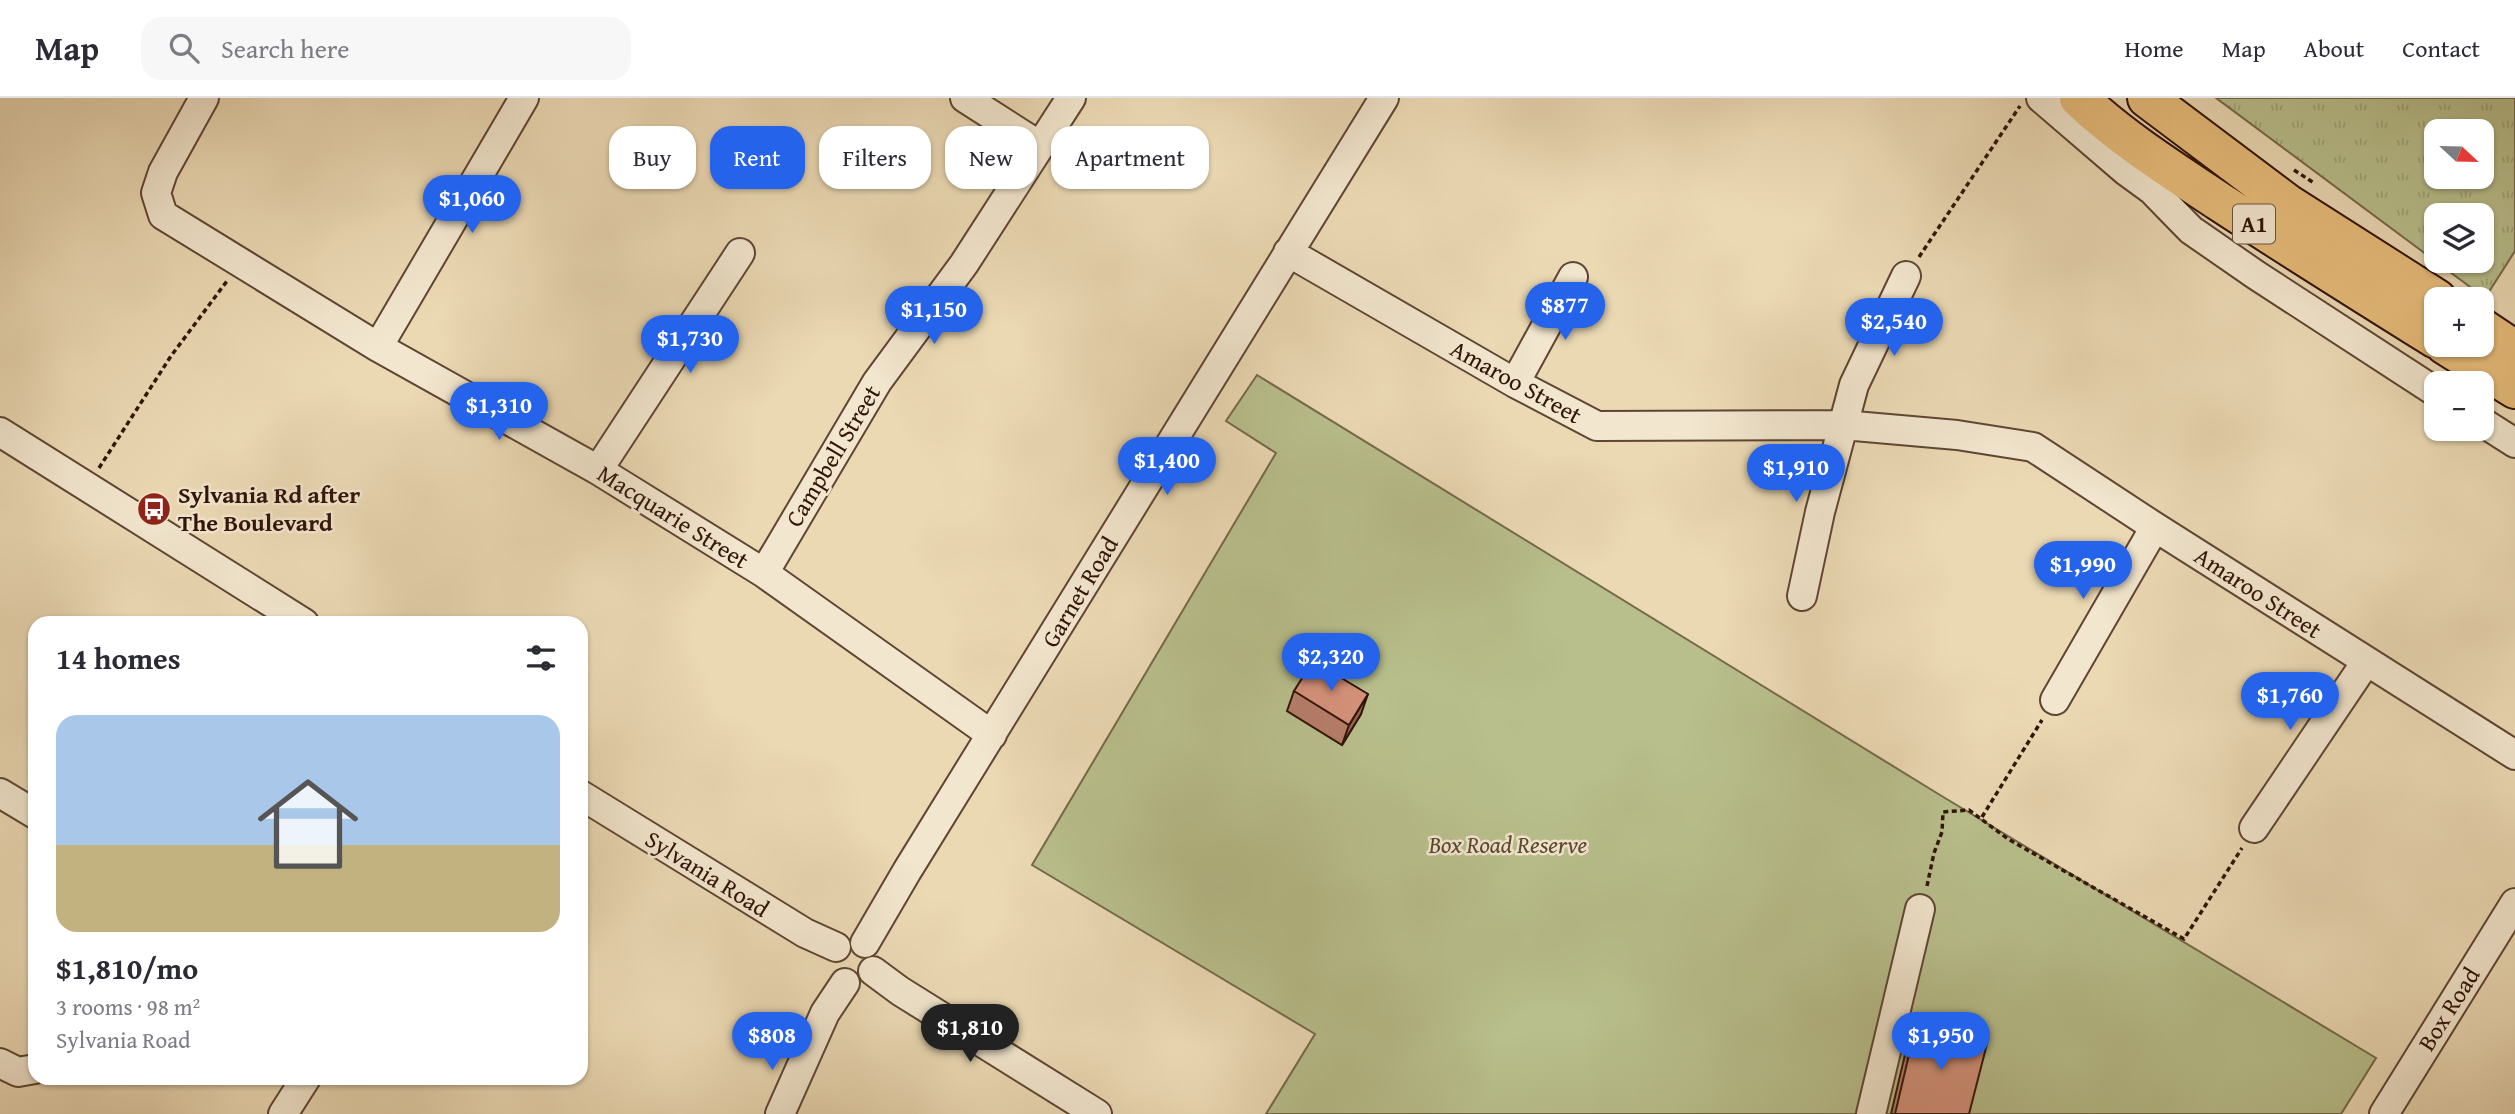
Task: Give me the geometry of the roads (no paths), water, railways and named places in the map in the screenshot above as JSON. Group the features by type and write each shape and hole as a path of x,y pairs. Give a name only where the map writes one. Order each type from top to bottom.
{"highway":[{"name":"A1","path":"2079,98 2160,179 2300,254 2424,332"},
{"name":"A1","path":"2147,98 2288,204 2424,291"},
{"path":"2494,336 2515,350"},
{"path":"2464,357 2515,389"}],"street":[{"name":"Macquarie Street","path":"204,98 163,172 156,193 163,215 379,347 598,470 764,573 992,735"},
{"path":"379,347 524,98"},
{"path":"965,98 1040,146"},
{"name":"Campbell Street","path":"764,573 877,382 964,264 1070,98"},
{"name":"Garnet Road","path":"865,943 1384,98"},
{"path":"2041,98 2126,172 2160,179 2191,230 2424,384"},
{"name":"Amaroo Street","path":"1288,252 1515,383 1597,426 1843,425 1957,435 2033,447 2515,755"},
{"path":"598,470 740,253"},
{"path":"1802,596 1820,512 1854,385 1906,276"},
{"path":"1515,383 1573,277"},
{"path":"2494,430 2515,443"},
{"path":"0,432 293,616"},
{"path":"2054,700 2155,527"},
{"path":"2254,828 2366,662"},
{"path":"0,793 28,810"},
{"name":"Sylvania Road","path":"588,800 805,933 836,947"},
{"name":"Box Road","path":"2384,1114 2515,903"},
{"path":"1871,1114 1920,909"},
{"path":"848,940 865,943 874,956 873,971 861,983 845,983 838,979 831,969 830,961 836,947 848,940"},
{"path":"873,971 900,991 1097,1114"},
{"path":"780,1114 825,1013 845,983"},
{"path":"0,1063 18,1072 28,1070"},
{"path":"283,1114 302,1085"}],"place":[{"name":"Sylvania Rd after The Boulevard","path":"154,509"}],"park label":[{"name":"Box Road Reserve","path":"1508,845"}]}
